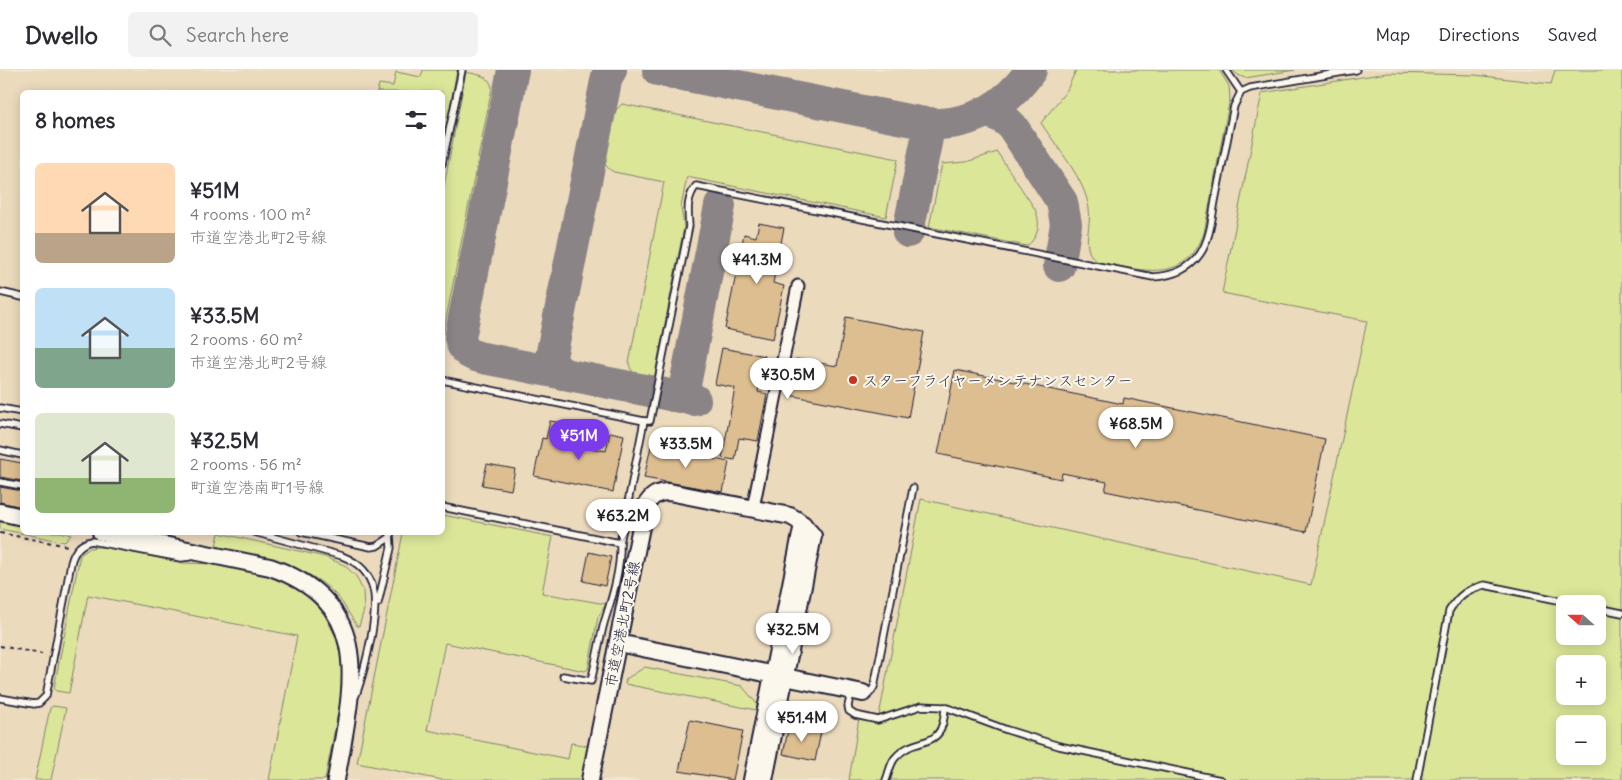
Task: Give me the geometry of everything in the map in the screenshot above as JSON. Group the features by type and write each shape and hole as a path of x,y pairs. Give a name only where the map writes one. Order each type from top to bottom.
{"street":[{"path":"753,508 798,286"},
{"name":"市道空港北町2号線","path":"590,780 645,507 654,495 661,492 790,516 804,524 779,676 752,780"},
{"path":"0,512 20,517"},
{"path":"116,535 270,567 303,581 317,591 328,604 345,634 352,670 351,690 336,780"},
{"path":"618,643 857,692"},
{"path":"764,780 779,676"}],"lane":[{"path":"445,150 462,70"},
{"path":"1226,70 1241,92"},
{"path":"445,381 650,421 689,226 687,206 690,194 696,186 1060,260 1154,277 1166,277 1193,262 1200,254 1209,232 1234,106 1241,92 1250,88 1356,70"},
{"path":"0,292 20,297"},
{"path":"0,408 20,412"},
{"path":"563,676 591,681 604,623 611,606 621,554 620,543 644,421"},
{"path":"0,424 20,428"},
{"path":"0,450 20,455"},
{"path":"0,482 20,486"},
{"path":"913,488 874,687 870,693 857,692 848,706 849,711 855,715 878,720 921,706 945,707 1007,730 1059,746 1221,780"},
{"path":"445,508 620,543"},
{"path":"265,535 352,559 361,566 370,579 376,598 376,612"},
{"path":"315,535 371,547 377,546 390,535"},
{"path":"346,724 364,673 390,548 390,535"},
{"path":"0,698 39,704 46,696 72,556 80,545 92,541 181,558 214,555"},
{"path":"1417,780 1450,611 1457,598 1471,589 1484,585 1556,600"},
{"path":"1606,610 1622,613"},
{"path":"886,780 893,760 901,752 908,747 927,741 942,730 945,722 945,707"}],"path":[{"path":"0,533 68,546"},
{"path":"0,646 42,654"}],"shaded area":[{"path":"0,70 1622,70 1622,780 0,780"}],"green space":[{"path":"423,70 457,70 445,134 445,90 378,90 379,84 393,86 396,72 421,77"},
{"path":"1076,70 1219,70 1229,86 1230,98 1204,233 1196,250 1186,261 1174,267 1160,270 1145,270 1098,262 1092,257 1088,245 1089,209 1082,187 1077,175 1041,123 1067,90"},
{"path":"1232,70 1295,70 1245,78"},
{"path":"1555,70 1622,70 1622,780 849,780 860,712 879,716 921,499 1311,585 1367,321 1222,293 1262,93 1387,73 1475,75 1551,84"},
{"path":"466,72 479,75 489,80 492,88 445,324 445,181"},
{"path":"622,104 898,159 886,217 687,177 681,207 684,227 654,379 638,376 632,371 629,363 664,182 614,172 606,165 604,159 614,112"},
{"path":"997,152 1035,209 1038,229 1031,242 1027,246 929,227 942,164 966,162"},
{"path":"445,515 553,537 542,593 606,604 598,617 588,669 585,671 445,643 427,730 568,759 571,743 589,746 582,780 442,780 357,763 403,535 445,535"},
{"path":"0,520 20,525 20,533 0,529"},
{"path":"30,535 71,535 65,542"},
{"path":"219,535 228,535 325,557 344,565 356,576 363,591 364,610 359,626 357,626 337,596 311,576 281,563 216,546"},
{"path":"106,547 183,563 216,564 266,574 298,588 322,610 337,639 345,677 325,780 269,780 297,636 88,595 69,693 56,691 54,688 80,555 90,548"},
{"path":"645,667 742,686 757,704 756,710 625,684 626,679"},
{"path":"53,706 66,708 51,780 35,780 50,708"}],"building":[{"path":"759,223 784,228 773,283 784,286 773,339 725,329 744,234 756,237"},
{"name":"スターフライヤーメンテナンスセンター","path":"846,317 924,332 908,418 789,395 796,359 837,366"},
{"path":"722,348 765,356 758,392 767,394 758,441 739,438 735,460 722,458 735,388 715,384"},
{"path":"955,370 1123,404 1124,398 1325,439 1306,532 1105,491 1107,482 1062,473 1061,479 938,454"},
{"path":"550,421 563,423 559,442 606,451 610,432 624,435 613,492 534,476 542,438 546,439"},
{"path":"651,446 729,462 723,492 644,478"},
{"path":"0,459 20,463 20,481 0,477"},
{"path":"487,464 515,469 511,490 482,485"},
{"path":"0,487 20,491 20,507 0,502"},
{"path":"589,552 611,557 605,586 583,581"},
{"path":"690,720 743,731 733,780 679,771"},
{"path":"789,726 821,732 815,761 783,754"}],"taxiway":[{"path":"513,70 460,338 463,347 471,354 483,358 695,400"},
{"path":"563,374 553,365 551,357 607,76 611,70"},
{"path":"658,70 930,124 968,119 992,108 1013,91 1031,70"},
{"path":"985,112 1000,117 1012,126 1062,202 1066,224 1059,266"},
{"path":"908,232 930,123"},
{"path":"673,396 683,390 685,385 720,206"}],"place":[{"name":"スターフライヤーメンテナンスセンター","path":"853,380"}]}
